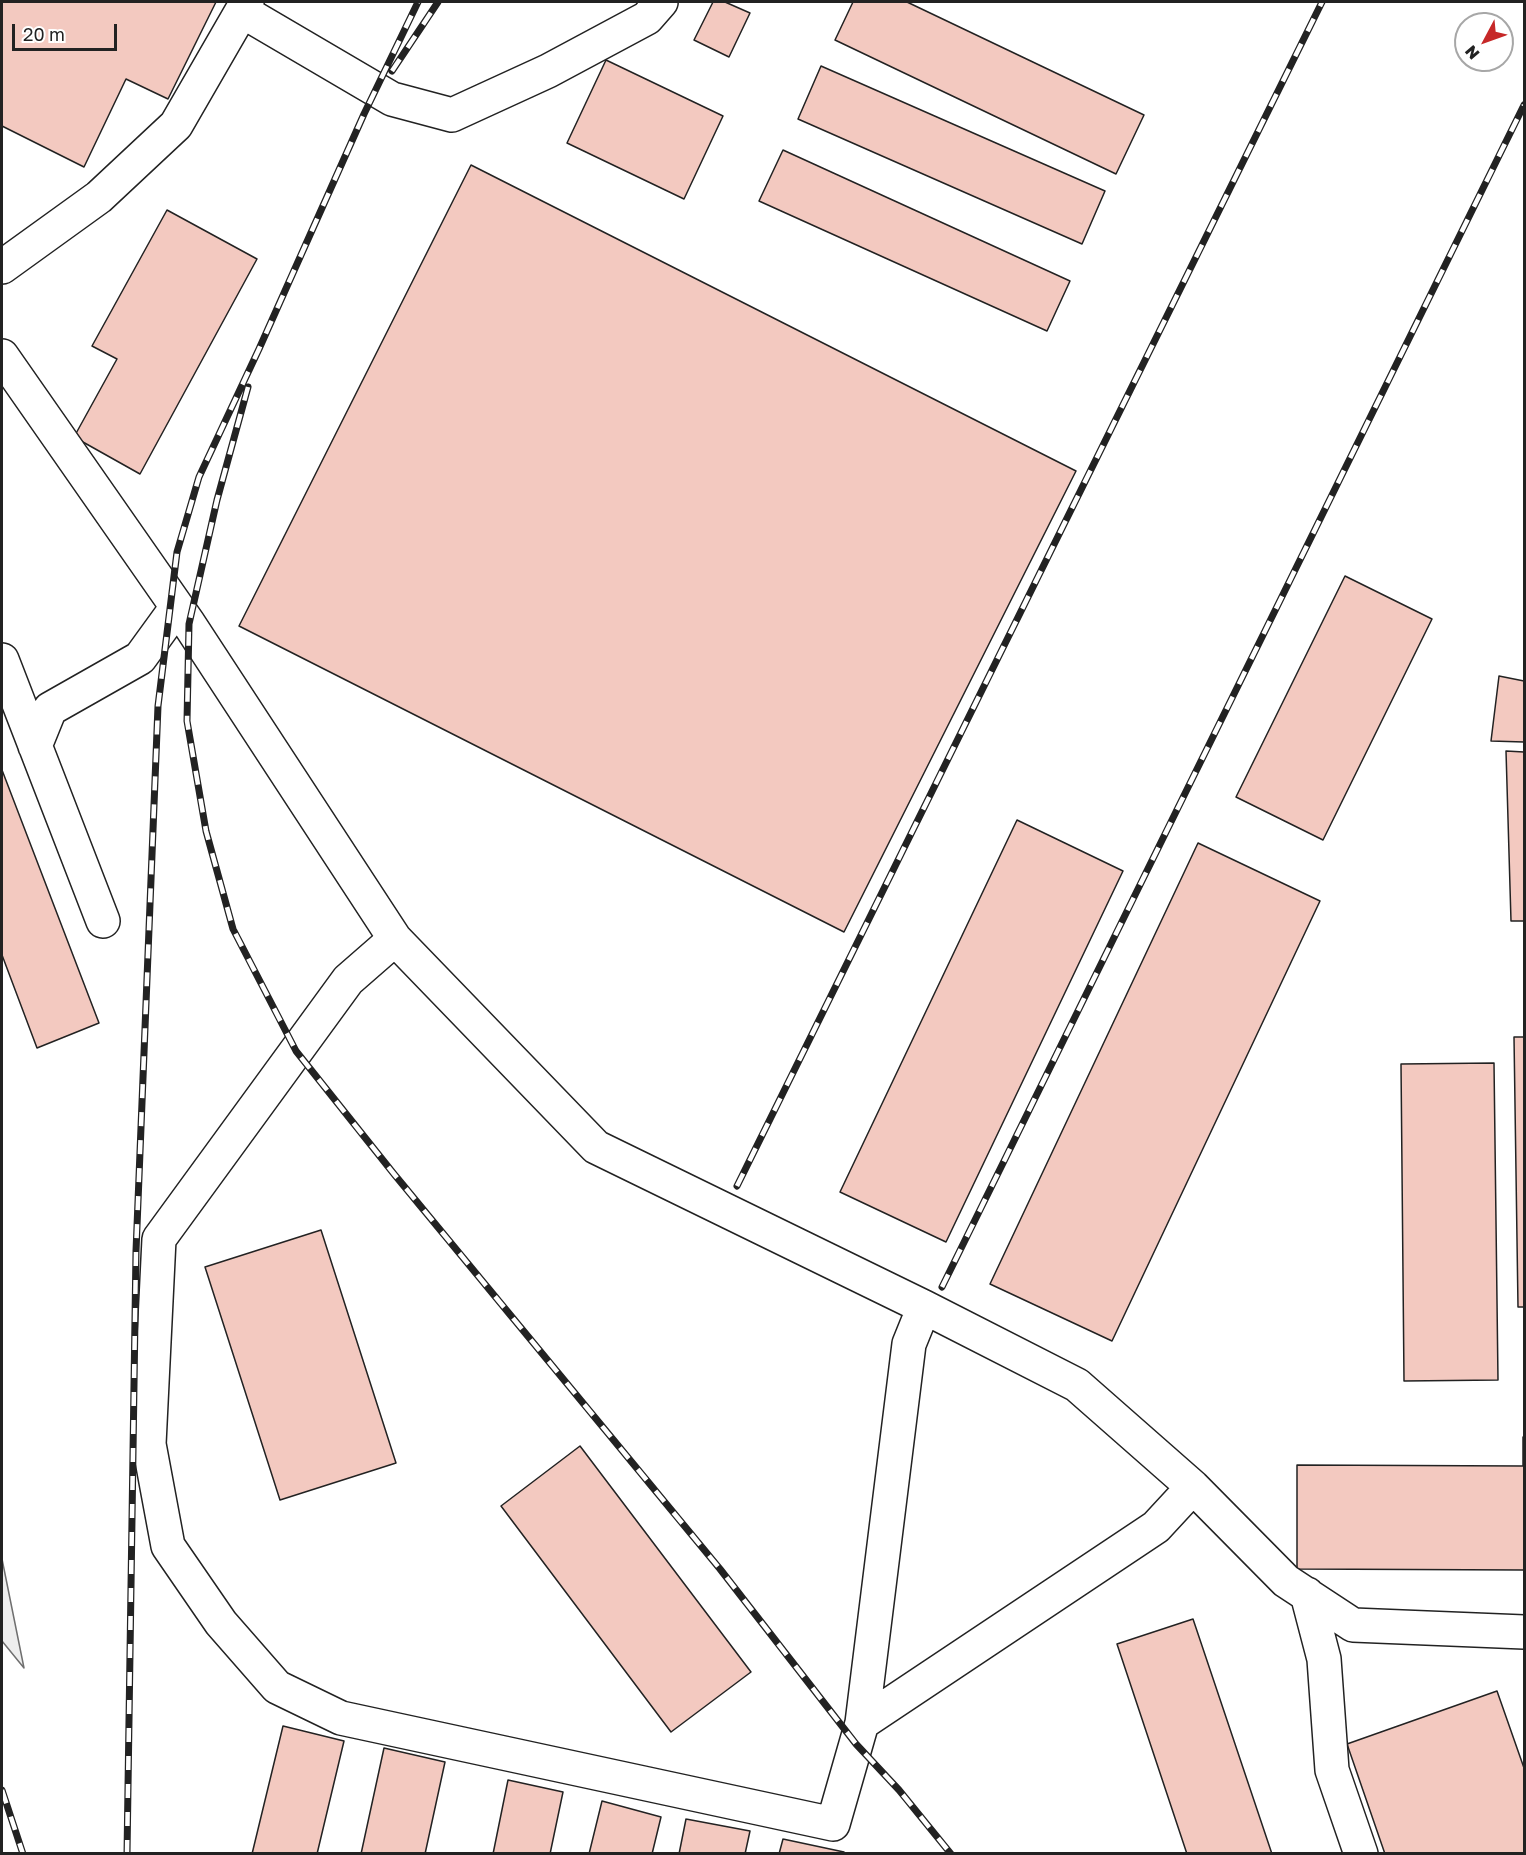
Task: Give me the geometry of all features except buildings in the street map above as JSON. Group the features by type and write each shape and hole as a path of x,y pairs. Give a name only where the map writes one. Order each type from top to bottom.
{"lane":[{"path":"2,267 99,197 176,125 244,6 392,99 452,115 548,71 647,18 661,2"},
{"path":"2,356 177,607 395,939 596,1147 924,1307 1077,1385 1193,1487 1286,1581 1353,1625 1524,1632"},
{"path":"35,746 50,709 140,658 177,607"},
{"path":"2,660 103,921"},
{"path":"395,939 348,980 159,1239 149,1444 168,1546 221,1623 277,1687 341,1718 833,1824 862,1723 909,1344 924,1307"},
{"path":"862,1723 1156,1527 1193,1487"},
{"path":"1307,1594 1324,1659 1332,1770 1361,1854"}],"shaded area":[{"path":"2,1559 24,1668 2,1641"}],"railway":[{"path":"127,1854 136,1251 158,706 177,552 199,477 364,114 418,2"},
{"path":"392,71 438,2"},
{"path":"737,1186 1322,2"},
{"path":"942,1287 1524,105"},
{"path":"248,387 217,500 189,624 187,721 206,831 233,929 296,1051 394,1174 720,1569 856,1744 899,1790 951,1854"},
{"path":"2,1790 23,1854"}]}
